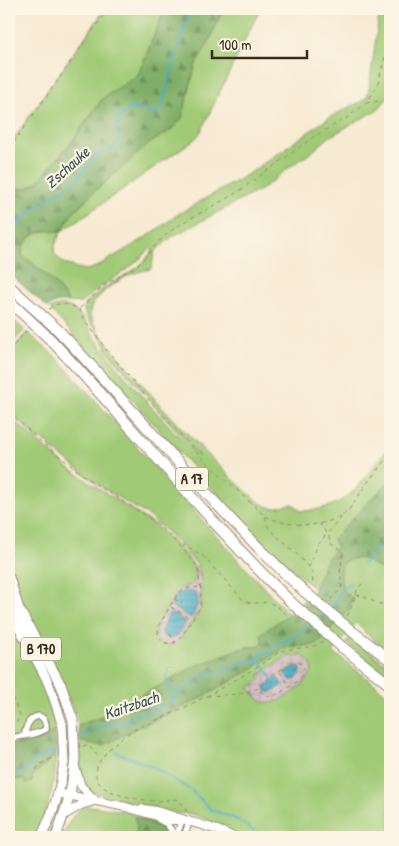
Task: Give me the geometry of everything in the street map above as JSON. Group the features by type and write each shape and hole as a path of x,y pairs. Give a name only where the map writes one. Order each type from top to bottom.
{"highway":[{"name":"A 17","path":"9,286 58,330 267,558 309,592 353,632 390,660"},
{"name":"A 17","path":"9,301 50,339 102,394 256,568 294,605 342,647 390,685"}],"main road":[{"name":"B 170","path":"9,577 20,610 61,685 73,720 75,763 70,795 56,837"},
{"name":"B 170","path":"9,605 13,617 44,674 62,724 64,762 62,778 49,821 41,837"},
{"path":"75,763 80,786 96,800"},
{"path":"58,793 96,800 170,820 185,820"},
{"path":"64,816 81,805 96,800"},
{"path":"133,809 153,810 172,815 233,837"}],"street":[{"path":"9,739 25,734"},
{"path":"152,816 167,824 176,837 185,820"},
{"path":"184,837 185,820"}],"path":[{"path":"9,149 108,9"},
{"path":"79,309 105,285 143,260 168,232 238,192 315,136 348,117 366,103 377,86 390,38"},
{"path":"366,103 380,101"},
{"path":"49,309 56,304 68,304 79,309 83,318 105,348 200,456 265,516 274,520 309,525 328,521 342,514 351,507 390,454"},
{"path":"9,351 26,332"},
{"path":"9,412 41,442 91,481 154,522 181,547 198,569 200,587 201,604 176,642 170,644 162,642 157,632 160,622 178,593 184,589 200,587"},
{"path":"309,567 318,544 340,519 342,514"},
{"path":"265,516 269,529 312,572 314,582 309,592"},
{"path":"319,523 330,543 343,552 340,573 341,589 330,600"},
{"path":"181,547 184,545 202,555 250,604 269,603 288,615"},
{"path":"344,619 349,613 358,588 365,580"},
{"path":"355,595 364,596 377,604 384,605 390,603"},
{"path":"174,599 182,604"},
{"path":"170,606 192,620"},
{"path":"170,634 176,642"},
{"path":"185,820 185,807 179,800 149,801 103,787 97,781 97,768 101,758 129,733 206,696 257,668 282,651 291,648 314,646 328,636"},
{"path":"206,696 238,694 260,688 262,683 295,662 303,665 304,675 271,697 264,695 260,688"},
{"path":"279,671 290,686"},
{"path":"9,690 20,715 17,722 9,728"},
{"path":"9,701 13,699"}],"shaded area":[{"path":"203,561 209,595 182,643 165,654 158,646 150,627 189,570"},
{"path":"302,654 312,665 313,673 307,682 276,703 269,704 254,696 249,688 261,679 259,675 286,657"}],"green space":[{"path":"105,9 165,9 138,75 103,98 73,140 38,182 25,189 11,186 9,182 9,145"},
{"path":"165,9 223,9 209,42 195,66 182,118 171,130 150,143 97,189 73,212 61,232 41,232 29,238 25,243 22,256 52,280 69,302 55,303 48,308 9,273 9,182 11,186 25,189 38,182 73,140 103,98 138,75"},
{"path":"223,9 260,9 200,133 195,139 61,232 73,212 97,189 150,143 171,130 182,118 195,66 209,42"},
{"path":"380,9 390,9 390,92 377,110 329,137 262,189 173,236 155,251 151,269 132,274 106,290 94,302 90,314 97,328 114,351 167,412 224,471 266,506 276,507 291,504 300,511 332,505 353,491 390,447 390,480 333,539 337,547 326,560 315,589 258,538 50,309 66,306 78,313 126,378 161,418 199,456 105,348 107,347 84,312 92,298 138,267 153,249 151,247 135,263 81,303 69,302 52,280 22,256 26,243 36,234 48,231 61,232 55,245 54,253 59,259 65,264 77,268 87,270 96,267 145,238 180,213 250,173 330,117 360,102 367,97 369,88"},
{"path":"9,316 24,330 9,347"},
{"path":"27,332 59,360 289,614 261,634 264,642 257,647 246,647 220,656 143,694 111,713 78,726 77,717 23,607 9,567 9,416 67,467 156,526 184,553 194,566 196,577 194,581 179,589 158,622 155,633 156,638 163,647 176,644 180,640 201,608 201,581 198,566 173,537 147,515 103,488 49,447 48,443 35,436 9,411 9,354"},
{"path":"390,480 390,555 380,569 358,558 343,562 340,573 341,589 352,598 348,611 320,642 313,645 290,647 281,650 199,699 138,727 103,746 80,741 78,726 111,713 195,666 246,647 257,647 263,642 261,634 288,615 313,592 326,560 337,547 333,539"},
{"path":"390,555 390,652 363,631 356,623 333,652 390,698 390,837 242,837 230,830 230,828 192,814 176,813 93,792 85,786 81,775 80,741 103,746 138,727 199,699 281,650 290,647 312,645 348,611 352,598 341,589 340,573 343,562 358,558 380,569","holes":["302,655 312,666 312,671 309,677 289,695 276,702 267,703 261,701 249,688 261,679 259,675 286,657"]},
{"path":"9,619 44,687 56,730 46,738 9,745 11,706 9,706"},
{"path":"350,637 390,667 390,679 346,643"},
{"path":"55,730 57,753 33,775 32,782 26,783 23,779 9,780 9,745 46,738"},
{"path":"57,753 55,775 50,796 44,817 35,837 14,837 9,833 9,780 31,775"},
{"path":"61,801 64,805 50,837 46,837"},
{"path":"89,806 119,810 160,824 171,837 62,837 75,813"},
{"path":"134,817 157,826 166,837 136,837 137,826"}],"water":[{"path":"185,591 192,592 198,597 196,610 191,618 171,606 178,594"},
{"path":"170,612 186,622 177,636 169,639 161,631"},
{"path":"295,666 301,668 301,673 291,681 284,672"},
{"path":"277,677 283,685 272,692 267,692 265,686"}],"waterway":[{"name":"Zschauke","path":"9,236 28,214 45,200 71,184 100,153 114,148 119,142 116,131 118,117 125,114 133,106 135,110 145,109 151,115 156,114 161,109 184,27 192,9"},
{"name":"Kaitzbach","path":"363,564 376,548 382,547 384,541 389,539 390,533"},
{"name":"Kaitzbach","path":"331,609 339,594 350,583"},
{"name":"Kaitzbach","path":"315,620 318,616 326,614"},
{"name":"Kaitzbach","path":"78,738 107,725 124,723 134,716 171,703 176,696 207,673 220,673 226,668 235,668 240,663 258,659 263,653 269,653 272,647 294,637 311,625"},
{"path":"255,661 263,664 273,680"},
{"path":"169,668 167,679 173,699"},
{"name":"Kaitzbach","path":"9,774 24,772 36,759 59,750"},
{"path":"116,752 153,767 191,790 210,809 238,820 262,837"}]}
